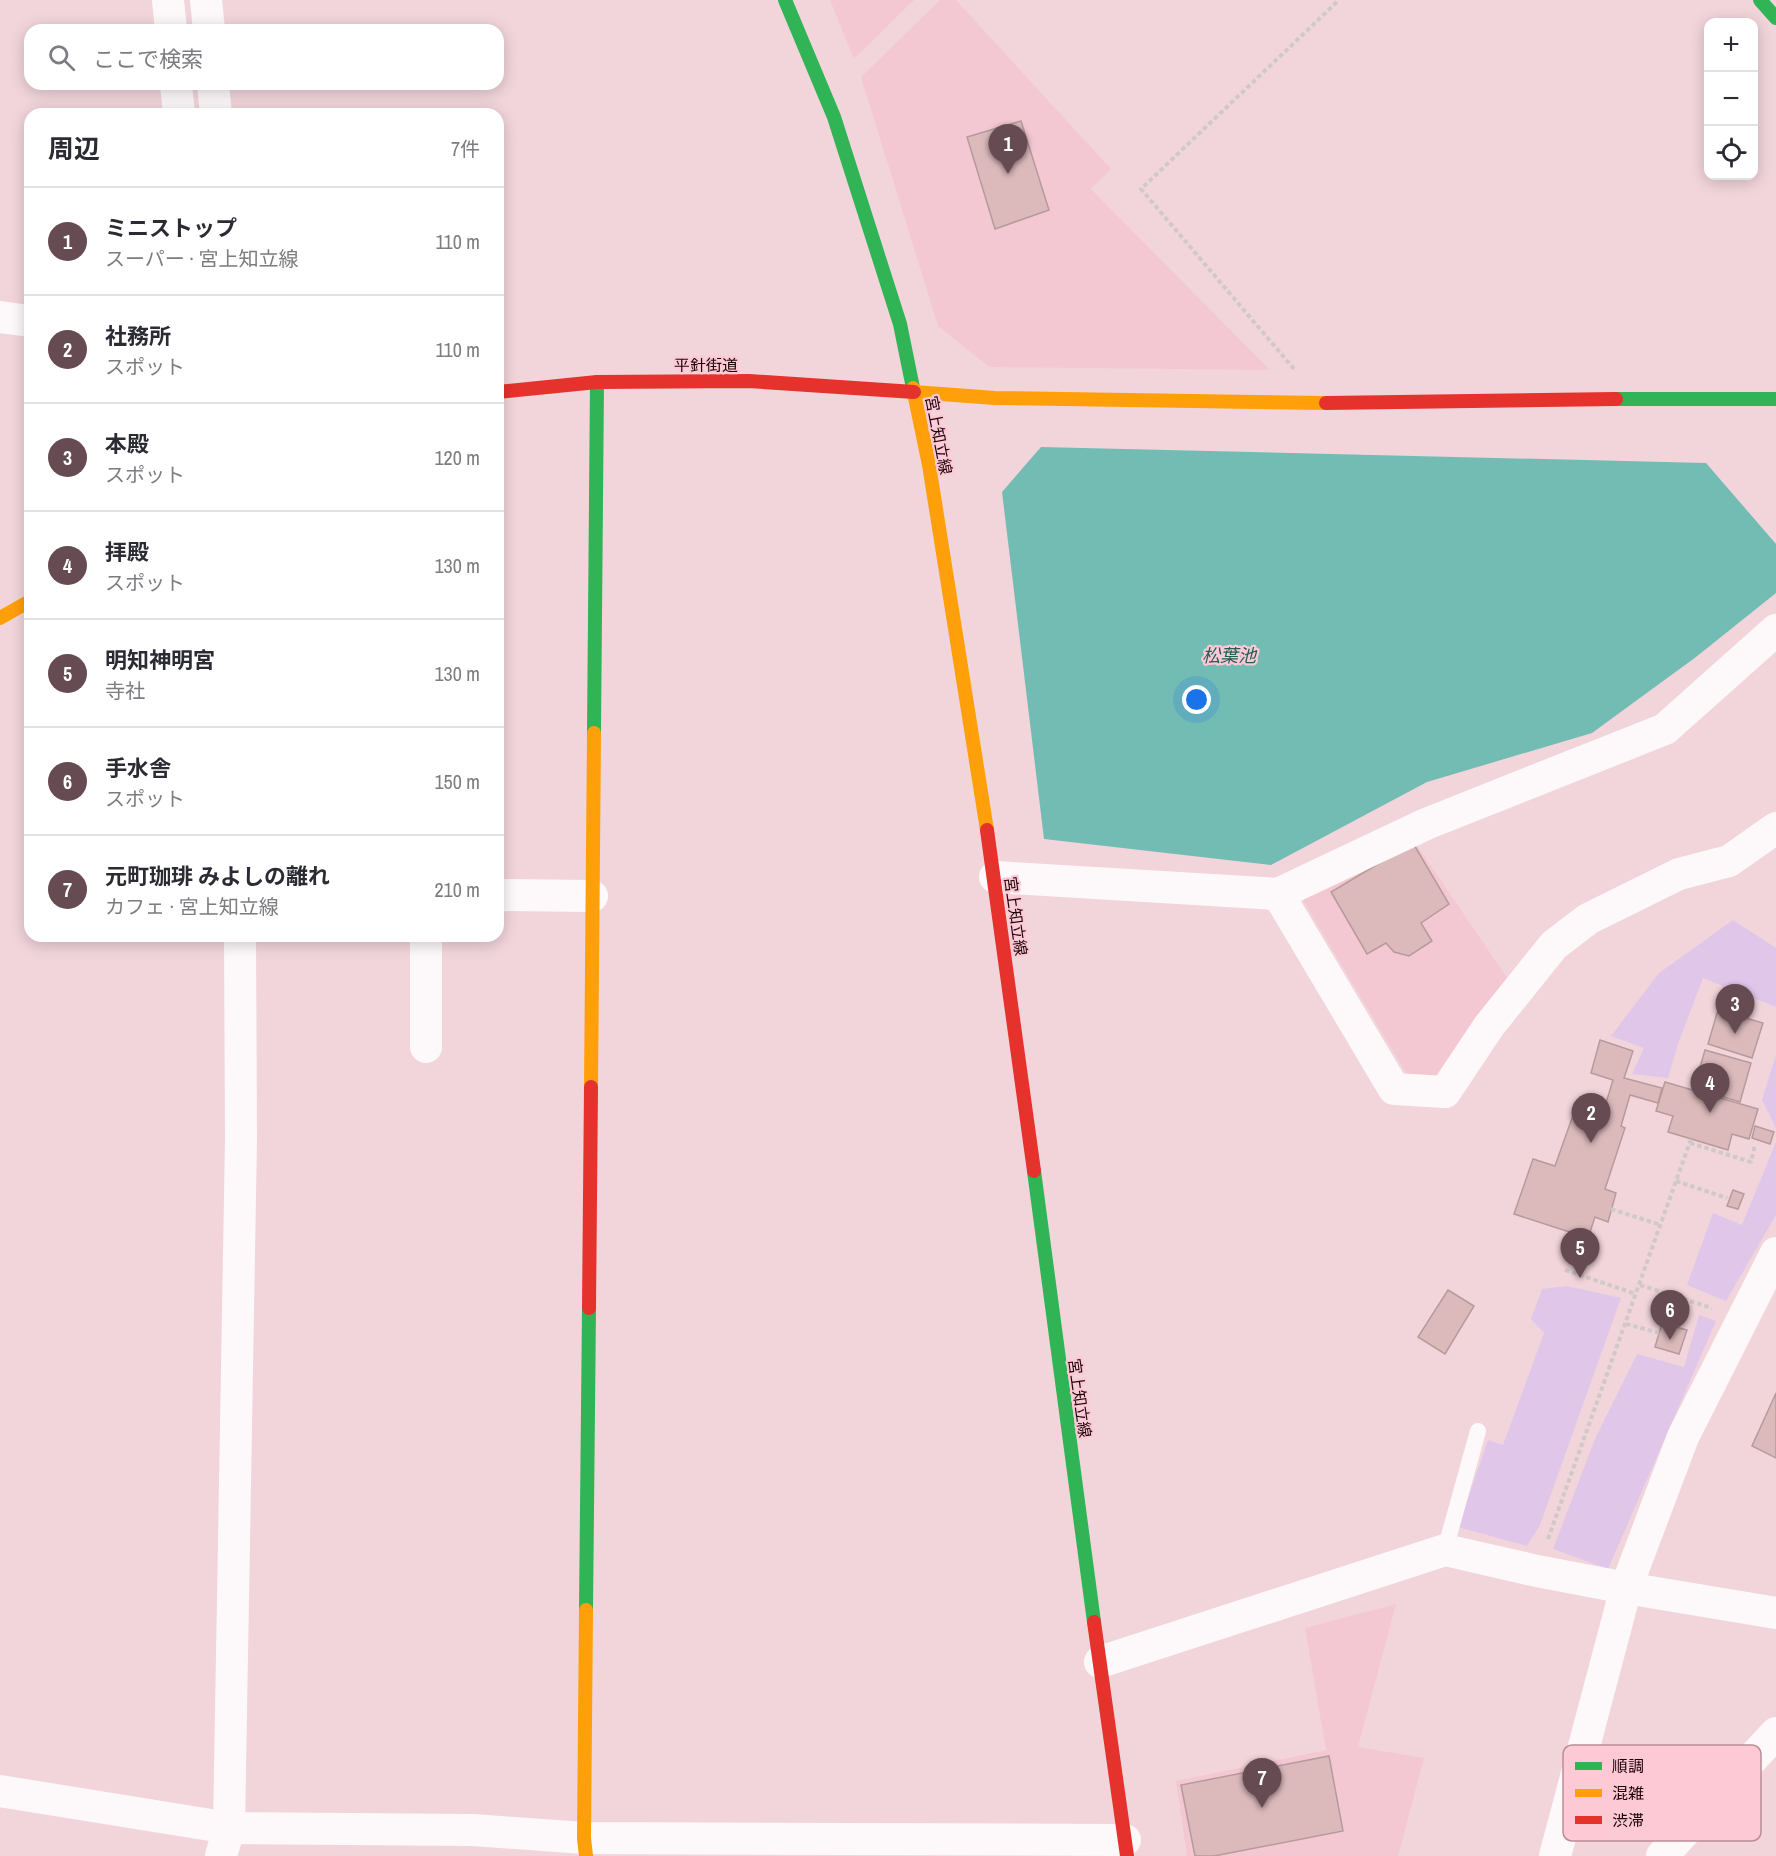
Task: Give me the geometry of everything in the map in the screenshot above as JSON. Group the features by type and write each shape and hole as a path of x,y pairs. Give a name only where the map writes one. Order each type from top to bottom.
{"street":[{"path":"168,0 170,24"},
{"path":"206,0 208,24"},
{"name":"宮上知立線","path":"785,0 834,117 900,324 929,465 995,877 1126,1848"},
{"path":"1760,0 1776,18"},
{"path":"177,90 178,108"},
{"path":"214,90 215,108"},
{"path":"0,317 24,320"},
{"name":"平針街道","path":"504,391 597,382 749,381 995,398 1323,403 1776,399"},
{"path":"585,1847 597,382"},
{"path":"0,618 24,604"},
{"path":"995,877 1278,894 1426,824 1665,729 1776,630"},
{"path":"1278,894 1394,1089 1445,1092 1489,1026 1554,945 1588,919 1679,874 1729,861 1776,828"},
{"path":"504,895 592,896"},
{"path":"225,1842 240,1151 240,942"},
{"path":"426,942 426,1047"},
{"path":"1584,1745 1626,1588 1683,1437 1776,1253"},
{"path":"1100,1662 1445,1550 1626,1588 1776,1613"},
{"path":"1761,1749 1776,1733"},
{"path":"0,1791 225,1842 473,1830 585,1847 1126,1848"},
{"path":"1555,1856 1563,1826"},
{"path":"1662,1856 1676,1841"}],"lane":[{"path":"1445,1550 1478,1431"}],"path":[{"path":"1323,403 1142,189 1339,0"},
{"path":"1537,1571 1691,1141 1751,1162 1755,1144"},
{"path":"1676,1181 1727,1198"},
{"path":"1611,1209 1661,1225"},
{"path":"1565,1270 1636,1294"},
{"path":"1640,1285 1694,1302"},
{"path":"1676,1327 1684,1299"},
{"path":"1626,1324 1659,1334"}],"shaded area":[{"path":"830,0 914,0 854,59"},
{"path":"940,0 956,0 1111,169 1091,189 1270,370 989,367 938,326 861,77"},
{"path":"1414,841 1512,985 1440,1087 1408,1076 1301,897"},
{"path":"1733,920 1776,948 1776,1007 1703,978 1668,1078 1632,1074 1644,1048 1611,1036 1659,973"},
{"path":"1776,1055 1776,1128 1762,1100"},
{"path":"1776,1142 1776,1215 1726,1301 1687,1285 1713,1213 1742,1225"},
{"path":"1567,1286 1621,1298 1540,1525 1527,1546 1458,1527 1488,1440 1503,1445 1544,1333 1531,1319 1542,1289"},
{"path":"1699,1315 1716,1321 1608,1569 1553,1549 1595,1439 1637,1354 1684,1367"},
{"path":"1396,1604 1358,1747 1424,1758 1398,1856 1187,1856 1176,1781 1326,1750 1305,1628"}],"water":[{"name":"松葉池","path":"1041,447 1706,463 1776,544 1776,593 1696,657 1592,733 1427,782 1271,865 1044,839 1002,492"}],"building":[{"path":"1021,121 1049,210 995,229 967,137"},
{"path":"1413,843 1449,904 1421,923 1432,941 1409,956 1394,952 1386,943 1367,954 1331,892"},
{"path":"1718,1010 1763,1023 1752,1058 1708,1044"},
{"path":"1600,1040 1633,1051 1624,1078 1662,1088 1658,1103 1630,1095 1621,1126 1625,1128 1605,1189 1616,1193 1608,1222 1595,1217 1588,1238 1514,1214 1533,1159 1555,1166 1576,1107 1602,1116 1613,1080 1591,1073"},
{"path":"1705,1050 1751,1063 1740,1102 1694,1088"},
{"path":"1665,1082 1758,1109 1749,1139 1732,1134 1728,1150 1668,1132 1673,1116 1656,1111"},
{"path":"1755,1126 1774,1132 1770,1144 1752,1138"},
{"path":"1733,1190 1744,1194 1738,1209 1727,1206"},
{"path":"1448,1290 1474,1306 1445,1354 1418,1337"},
{"path":"1662,1323 1687,1330 1679,1354 1655,1347"},
{"path":"1776,1393 1776,1458 1752,1446"},
{"path":"1329,1756 1343,1831 1214,1856 1195,1856 1181,1785"}],"traffic: fast":[{"path":"785,0 834,117 900,324 913,388"},
{"path":"1760,0 1776,18"},
{"path":"594,733 597,382"},
{"path":"1616,399 1776,399"},
{"path":"1034,1171 1094,1622"},
{"path":"586,1610 589,1308"}],"traffic: slow":[{"path":"913,388 929,465 987,830"},
{"path":"914,392 995,398 1326,403"},
{"path":"0,618 24,604"},
{"path":"591,1087 594,733"},
{"path":"586,1610 584,1838 586,1856"}],"traffic: jam":[{"path":"504,391 597,382 749,381 914,392"},
{"path":"1326,403 1616,399"},
{"path":"987,830 1034,1171"},
{"path":"589,1308 591,1087"},
{"path":"1094,1622 1127,1856"}],"place":[{"name":"ミニストップ","path":"1008,174"},
{"name":"本殿","path":"1735,1034"},
{"name":"拝殿","path":"1710,1113"},
{"name":"社務所","path":"1591,1143"},
{"name":"明知神明宮","path":"1580,1278"},
{"name":"手水舎","path":"1670,1340"},
{"name":"元町珈琲 みよしの離れ","path":"1262,1808"}]}
